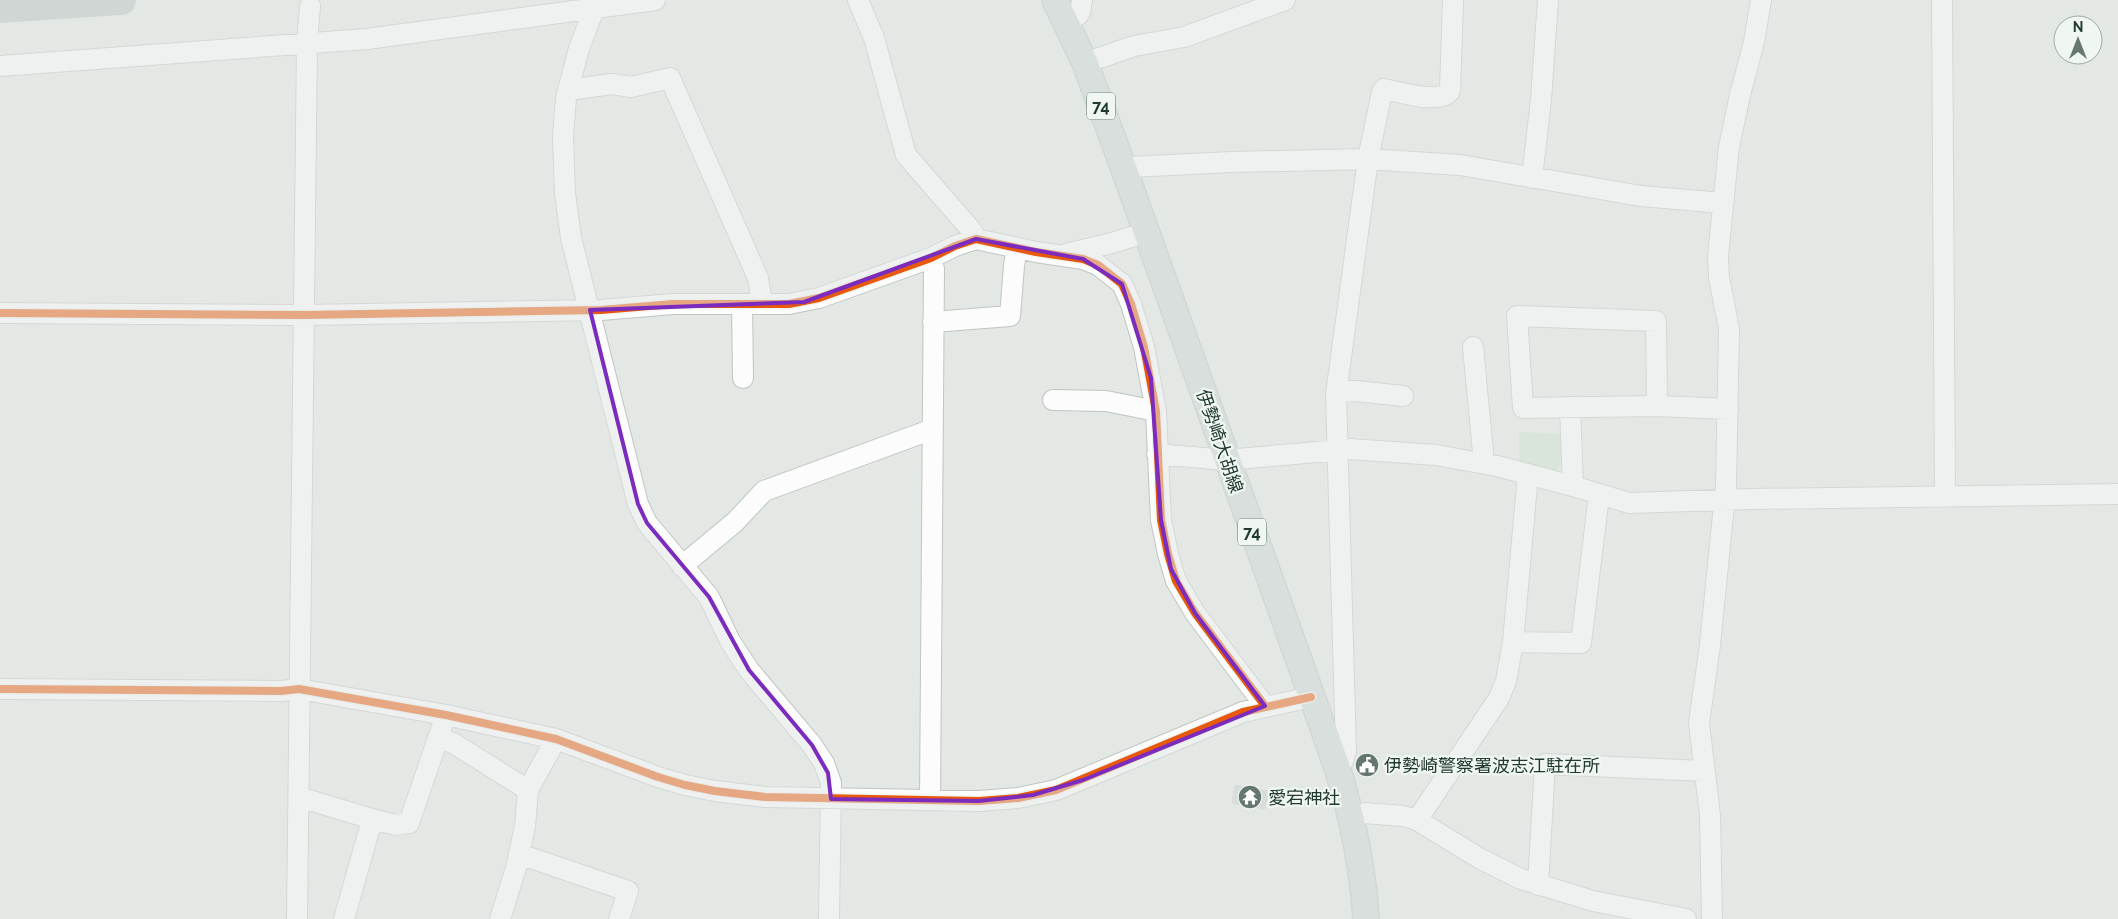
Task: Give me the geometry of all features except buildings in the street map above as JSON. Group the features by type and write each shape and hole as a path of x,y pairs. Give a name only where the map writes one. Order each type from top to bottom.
{"highway":[{"path":"0,8 121,0"}],"main road":[{"name":"伊勢崎大胡線","path":"1055,0 1085,63 1124,169 1226,460 1337,767 1361,865 1366,919"}],"street":[{"path":"0,66 376,38 596,5 654,0"},
{"path":"858,0 874,38 906,154 972,231 976,239"},
{"path":"1067,24 1080,13 1082,0"},
{"path":"1085,63 1134,46 1184,37 1285,0"},
{"path":"1337,767 1343,761 1346,751 1340,498 1337,450 1337,389 1368,158 1384,89 1436,98 1447,95 1450,91 1453,0"},
{"path":"1532,178 1541,99 1548,0"},
{"path":"1712,919 1711,830 1700,723 1726,485 1729,329 1718,266 1732,128 1754,42 1761,0"},
{"path":"1942,0 1945,496"},
{"path":"596,5 578,52 568,90 563,136 565,193 571,238 638,504 647,523 709,597 730,641 749,670 812,745 824,763 831,783 829,919"},
{"path":"297,919 307,43 310,6"},
{"path":"568,90 612,84 632,86 670,78 758,278 762,304"},
{"path":"1124,169 1130,167 1231,162 1368,158 1460,165 1641,196 1723,203"},
{"path":"1060,255 1112,244 1147,232"},
{"path":"0,313 304,315 590,310 674,304 789,304 819,298 931,258 955,246 976,239 1083,259 1098,265 1122,284 1131,304 1144,347 1156,411 1161,520 1176,581 1195,613 1265,706"},
{"path":"934,322 1010,316 1017,248"},
{"path":"930,800 934,322 934,269 931,258"},
{"path":"742,304 744,378"},
{"path":"1657,406 1656,321 1517,316 1523,408 1657,406 1728,408"},
{"path":"1473,347 1484,463"},
{"path":"1337,389 1403,396"},
{"path":"1053,400 1106,401 1156,411"},
{"path":"1570,407 1572,486"},
{"path":"682,566 735,522 764,491 933,429"},
{"path":"1157,454 1226,460 1337,450 1378,450 1436,455 1484,463 1630,503 2118,494"},
{"path":"1418,820 1499,698 1506,680 1513,642 1528,474"},
{"path":"1513,642 1581,643 1600,495"},
{"path":"0,689 282,691 299,689 446,716 556,739 684,785 743,796 979,801 1018,798 1056,790 1222,720 1265,706 1311,697"},
{"path":"299,797 379,821 396,825 409,823 446,716"},
{"path":"438,738 453,743 528,790"},
{"path":"500,919 519,854 525,826 528,790 556,739"},
{"path":"1538,884 1545,764 1704,770"},
{"path":"1351,818 1365,813 1403,816 1418,820 1479,858 1520,879 1593,901 1686,919"},
{"path":"344,919 370,827 379,821"},
{"path":"519,854 628,891 619,919"}],"highlighted area":[{"path":"976,239 1083,259 1122,284 1151,378 1161,520 1171,569 1195,613 1265,706 1083,780 1033,795 979,801 831,799 828,773 812,745 749,670 709,597 647,523 638,504 590,310 804,302"}],"green space":[{"path":"1519,432 1563,434 1562,463 1555,471 1519,461"}],"cycle path":[{"path":"0,313 304,315 601,310 673,304 789,304 819,298 931,258 955,246 976,239 1036,252 1083,259 1098,265 1122,284 1131,304 1144,347 1156,411 1161,520 1176,581 1195,613 1265,706"},
{"path":"0,689 281,691 299,689 446,715 556,739 658,777 715,791 765,797 979,801 1018,798 1056,790 1243,712 1311,697"}],"place":[{"name":"伊勢崎警察署波志江駐在所","path":"1367,765"},
{"name":"愛宕神社","path":"1250,797"}]}
